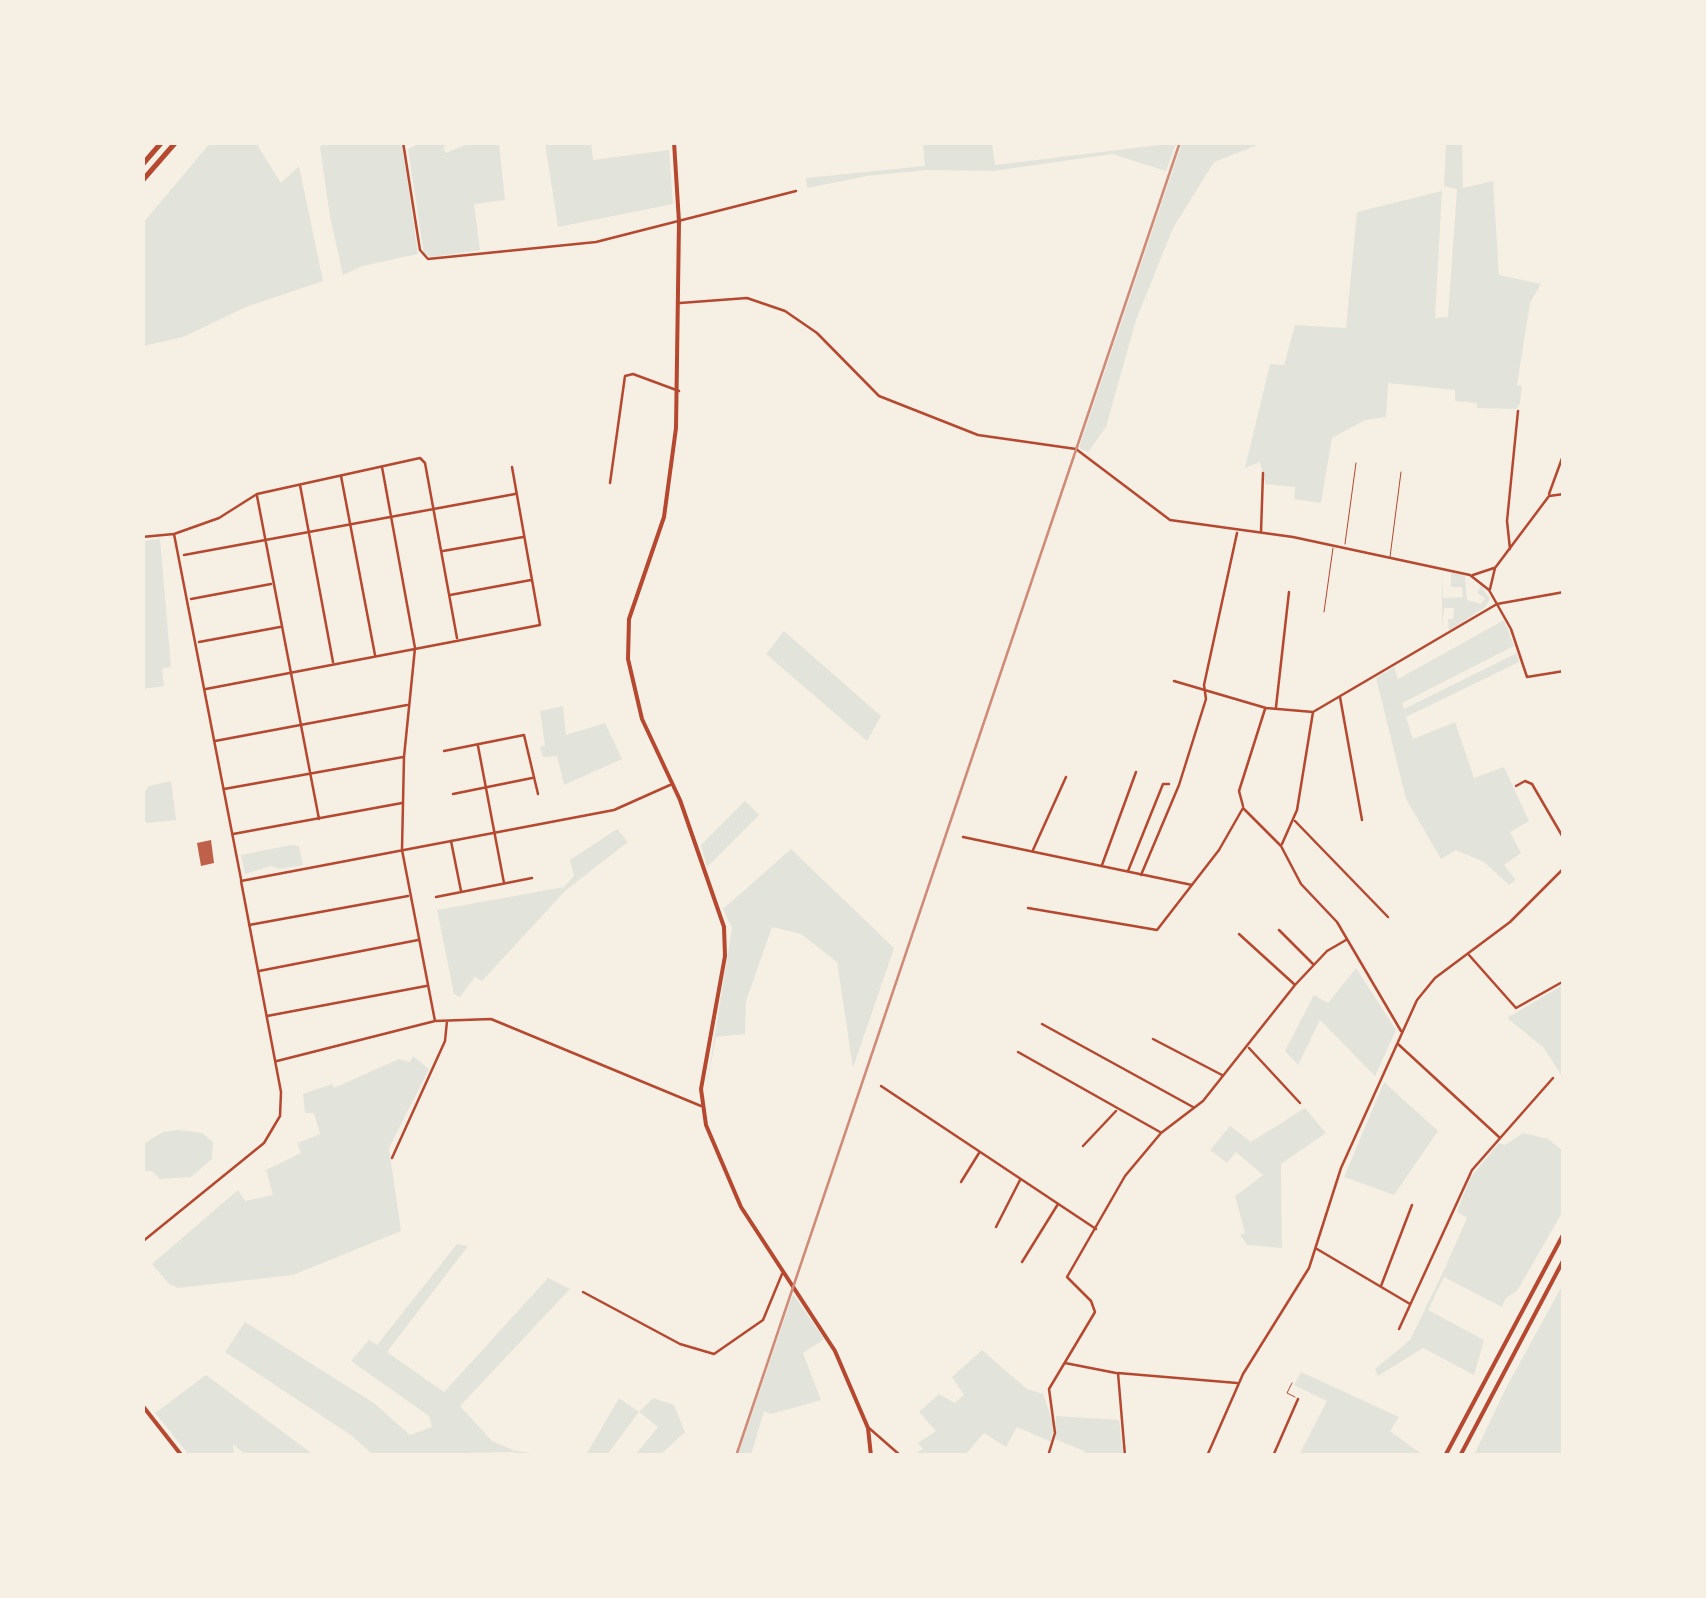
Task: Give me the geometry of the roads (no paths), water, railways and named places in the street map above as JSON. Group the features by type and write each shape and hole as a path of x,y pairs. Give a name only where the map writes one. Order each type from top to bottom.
{"highway":[{"path":"142,165 162,142"},
{"path":"142,181 176,142"}],"main road":[{"path":"674,142 679,222 679,391 667,504 634,596 627,641 639,710 673,784 726,935 701,1106 731,1190 835,1352 868,1428 872,1456"},
{"path":"1446,1456 1564,1233"},
{"path":"1460,1456 1564,1259"},
{"path":"142,1404 182,1456"}],"street":[{"path":"403,142 420,250 428,259 596,242 796,190"},
{"path":"678,303 730,298 764,303 802,320 889,401 978,435 1076,449 1170,520 1333,544 1470,575 1490,590 1511,629 1526,677 1564,672"},
{"path":"610,483 624,376 633,374 679,391"},
{"path":"1510,548 1507,522 1518,411"},
{"path":"1490,590 1495,568 1549,496 1564,453"},
{"path":"142,537 174,534 226,515 257,494 423,460 458,640"},
{"path":"206,688 540,625 512,466"},
{"path":"382,467 416,648 404,757 402,850 435,1021"},
{"path":"1260,533 1263,474"},
{"path":"341,476 375,656"},
{"path":"300,485 333,664"},
{"path":"257,494 319,819"},
{"path":"182,556 516,494"},
{"path":"1549,496 1564,494"},
{"path":"1141,875 1179,785 1206,699 1238,531"},
{"path":"142,1242 269,1137 281,1110 198,642 182,556 174,534"},
{"path":"441,551 525,536"},
{"path":"1470,575 1495,568"},
{"path":"450,595 532,580"},
{"path":"189,599 274,584"},
{"path":"1276,709 1290,592"},
{"path":"1174,681 1266,708 1312,712 1497,604 1564,592"},
{"path":"198,642 282,626"},
{"path":"1340,696 1362,820"},
{"path":"215,741 409,704"},
{"path":"1266,708 1239,790 1243,808 1281,846 1296,876 1337,922 1402,1032"},
{"path":"1281,846 1294,820 1312,712"},
{"path":"444,751 524,736 538,794"},
{"path":"478,744 504,883"},
{"path":"224,790 404,757"},
{"path":"1102,867 1136,772"},
{"path":"1033,852 1066,777"},
{"path":"453,794 534,778"},
{"path":"241,880 614,810 673,784"},
{"path":"1128,872 1164,784 1169,784"},
{"path":"1516,786 1532,784 1564,839"},
{"path":"233,834 404,803"},
{"path":"1028,908 1157,930 1243,808"},
{"path":"1294,820 1388,917"},
{"path":"963,837 1192,885"},
{"path":"451,841 461,892"},
{"path":"1207,1456 1238,1383 1299,1286 1316,1249 1342,1168 1396,1043 1426,986 1510,922 1564,868"},
{"path":"436,897 532,878"},
{"path":"250,925 410,895"},
{"path":"1279,930 1314,964"},
{"path":"1239,934 1295,985"},
{"path":"258,971 419,939"},
{"path":"1048,1456 1055,1425 1048,1394 1094,1316 1091,1301 1067,1276 1125,1176 1161,1133 1194,1108 1224,1076 1314,964 1346,940"},
{"path":"1468,954 1516,1008 1564,982"},
{"path":"266,1016 427,986"},
{"path":"392,1158 445,1041 447,1019"},
{"path":"275,1061 435,1021 501,1020 701,1106"},
{"path":"1042,1024 1194,1108"},
{"path":"1152,1039 1224,1076"},
{"path":"1396,1043 1500,1138"},
{"path":"1248,1047 1300,1103"},
{"path":"1018,1052 1161,1133"},
{"path":"1399,1329 1472,1170 1553,1078"},
{"path":"880,1086 1097,1230"},
{"path":"1083,1146 1118,1109"},
{"path":"961,1182 980,1152"},
{"path":"996,1227 1020,1179"},
{"path":"1022,1262 1058,1204"},
{"path":"1380,1287 1412,1205"},
{"path":"1316,1249 1411,1304"},
{"path":"583,1292 680,1344 714,1354 763,1320 782,1274"},
{"path":"1063,1363 1118,1373 1238,1383"},
{"path":"1118,1373 1125,1456"},
{"path":"1273,1456 1298,1399"},
{"path":"868,1428 900,1456"}],"lane":[{"path":"1345,547 1356,463"},
{"path":"1390,557 1400,472"},
{"path":"1324,612 1333,544"},
{"path":"1292,1384 1287,1393 1298,1399"}],"railway":[{"path":"736,1456 1180,142"}]}
